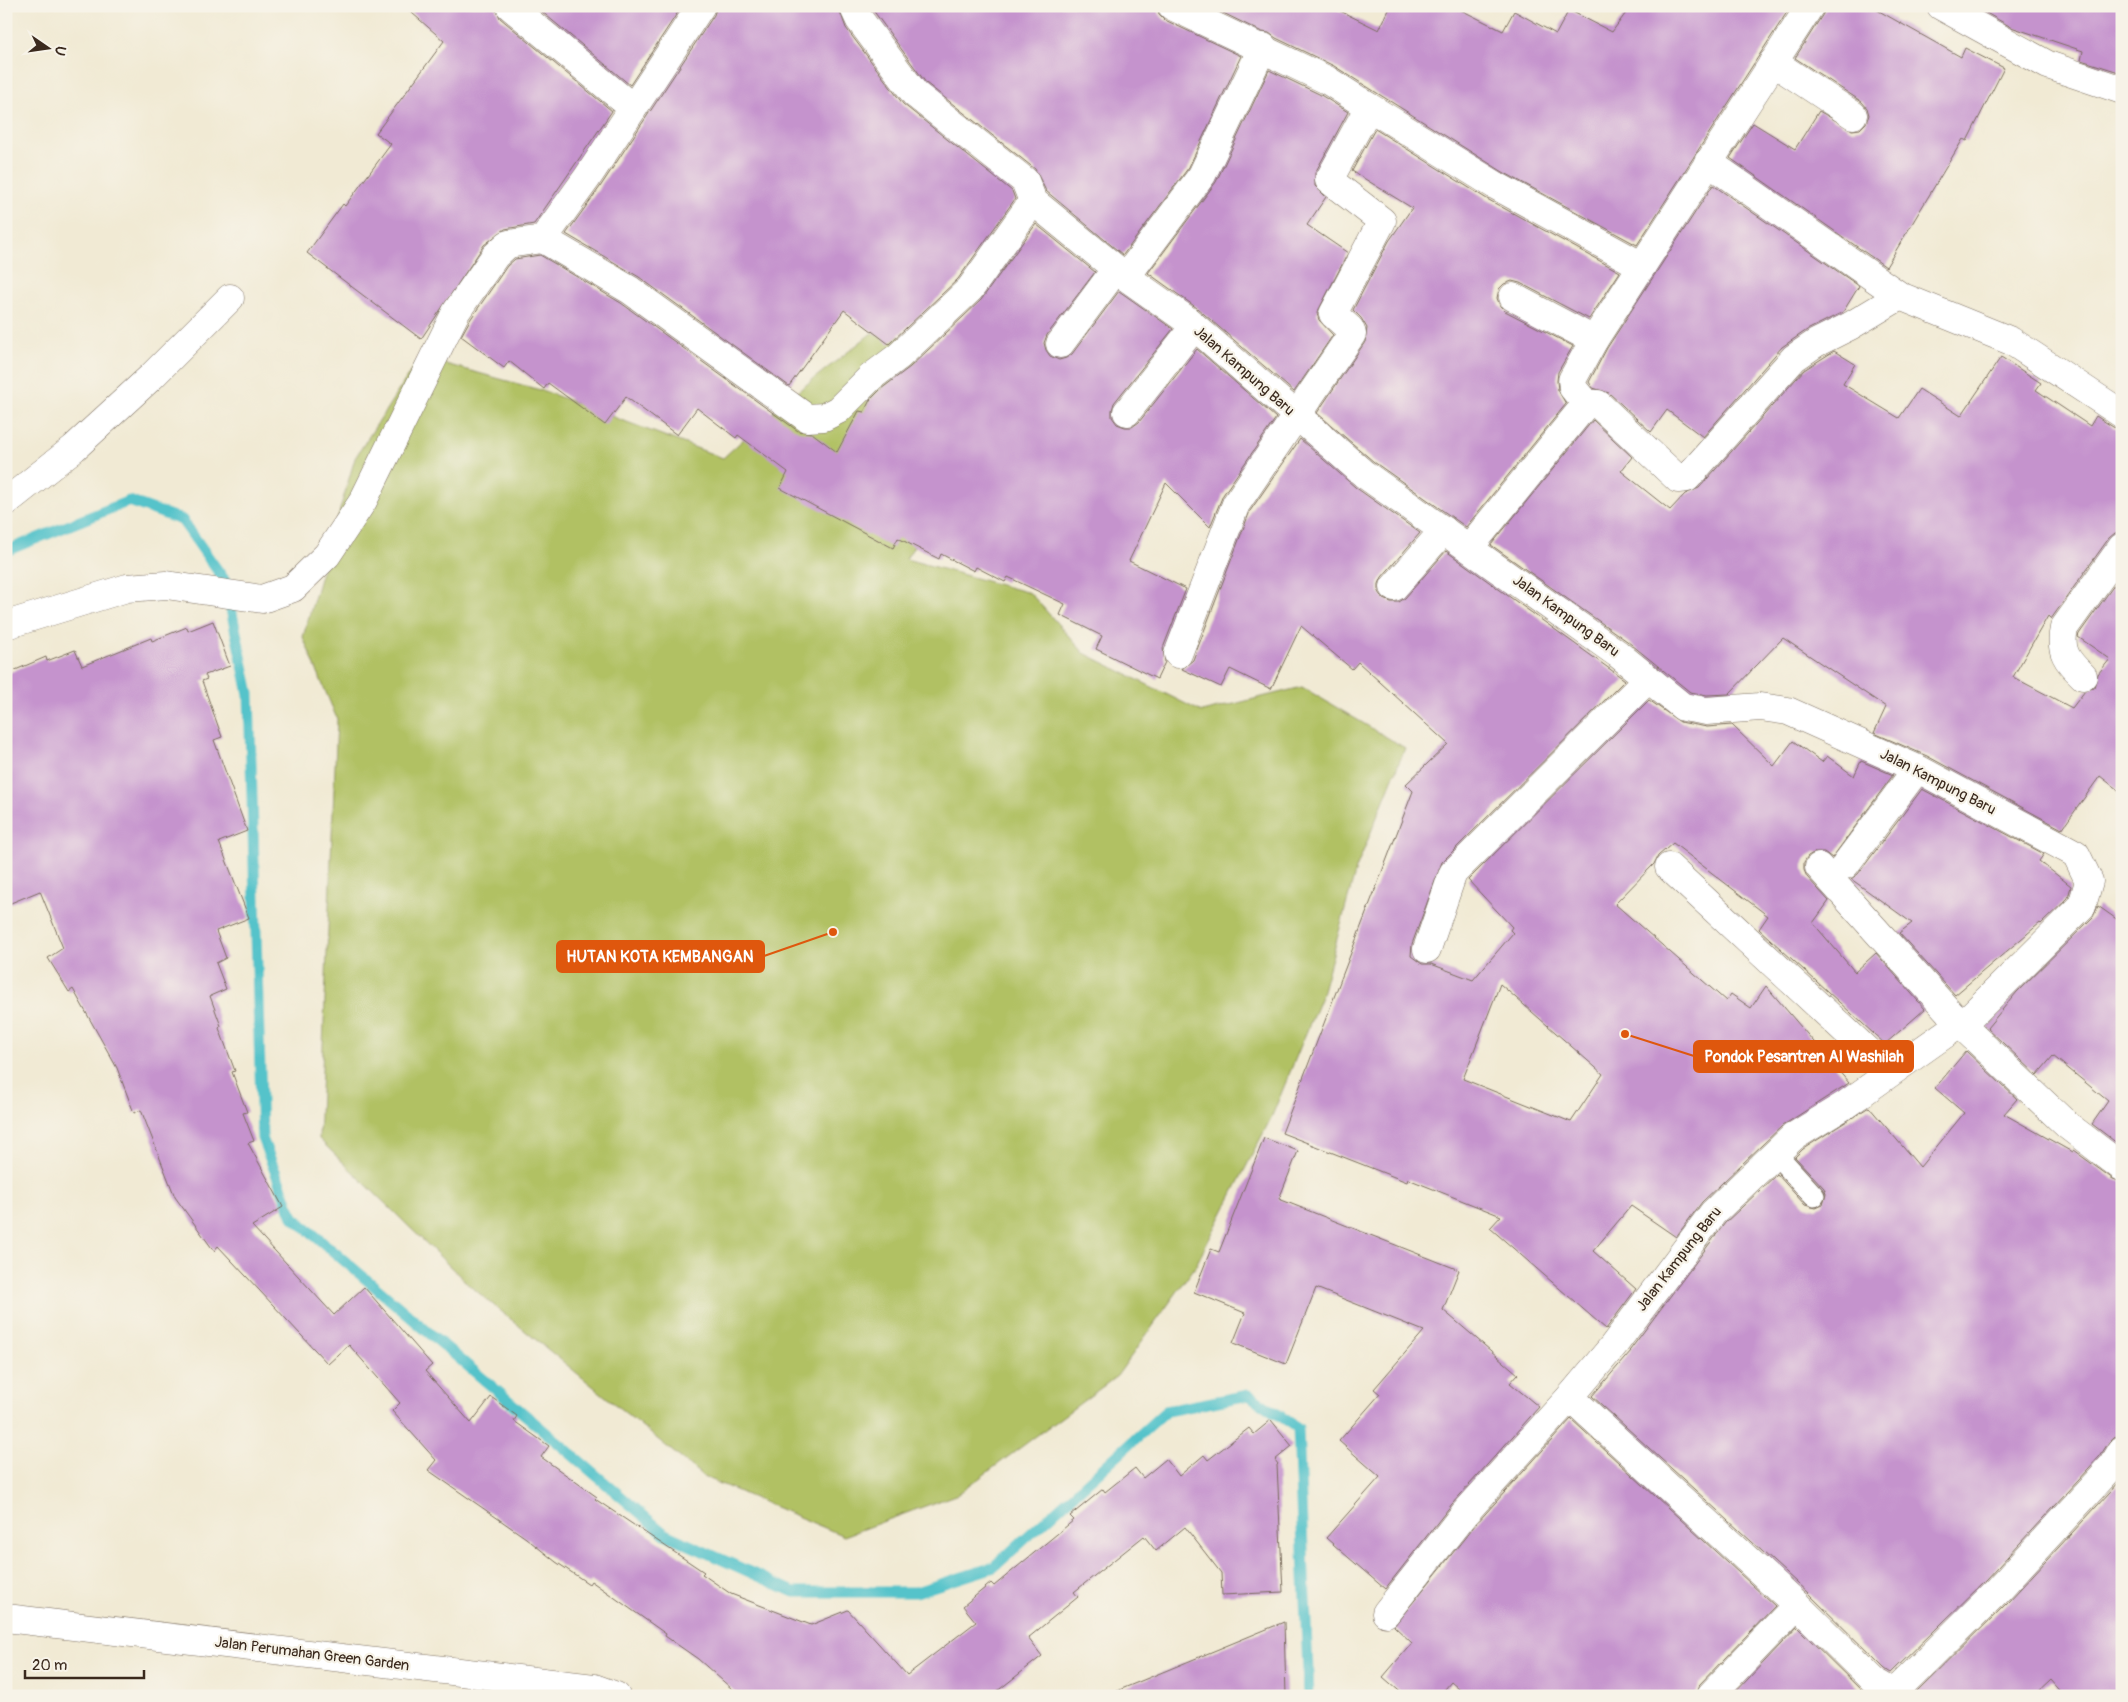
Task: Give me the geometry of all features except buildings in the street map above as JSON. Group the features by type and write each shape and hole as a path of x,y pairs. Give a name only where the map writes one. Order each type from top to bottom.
{"street":[{"path":"510,6 633,108"},
{"path":"543,239 587,178 701,6"},
{"name":"Jalan Kampung Baru","path":"853,6 859,19 915,94 1025,181 1033,201 1121,273 1194,327 1364,474 1610,648 1683,707 1706,710 1760,707 1788,711 1917,769 2076,854 2089,881 2082,906 1972,1015 1845,1105 1793,1137 1713,1213 1613,1346 1570,1397 1464,1514 1386,1613"},
{"path":"1172,6 1263,47 1327,80 1495,185 1642,266"},
{"path":"1586,404 1573,388 1572,380 1594,340 1810,6"},
{"path":"1941,6 2048,65 2122,90"},
{"path":"1060,344 1202,175 1263,47"},
{"path":"1773,62 1853,115"},
{"path":"1178,654 1236,504 1352,334 1350,328 1333,314 1382,222 1329,180 1369,107"},
{"path":"1708,162 1900,296 2011,341 2122,414"},
{"path":"6,625 127,588 166,585 262,599 293,588 327,555 363,501 456,312 496,256 508,244 543,239 630,290 800,413 808,418 824,417 838,410 871,377 899,356 970,289 1033,201"},
{"path":"1586,404 1598,404 1678,479 1688,478 1794,358 1816,343 1850,326 1900,296"},
{"path":"1513,297 1594,340"},
{"path":"6,502 81,442 151,377 230,298"},
{"path":"1128,412 1194,327"},
{"path":"1469,548 1586,404"},
{"path":"1394,587 1444,530"},
{"path":"2083,676 2063,653 2062,639 2064,628 2122,547"},
{"path":"1427,949 1453,873 1648,678"},
{"path":"1917,769 1832,866 1959,1023 2067,1125 2122,1167"},
{"path":"1669,868 1890,1072"},
{"path":"1570,1397 1797,1605 1875,1682 1894,1693 1997,1591 2114,1464 2122,1450"},
{"path":"1710,1696 1797,1605"},
{"name":"Jalan Perumahan Green Garden","path":"6,1618 594,1688 616,1696"}],"lane":[{"path":"1776,1153 1814,1196"}],"green space":[{"path":"887,321 981,438 906,559 1030,593 1084,653 1202,712 1302,687 1405,748 1356,869 1322,994 1272,1116 1195,1267 1117,1376 958,1494 844,1536 704,1477 469,1285 319,1139 337,719 303,637 355,458 420,357 544,391 723,458 783,403"}],"waterway":[{"path":"6,551 129,501 182,520 225,581 249,694 262,1138 293,1217 665,1534 794,1592 916,1592 994,1567 1166,1411 1249,1395 1298,1428 1309,1696"}],"place":[{"name":"HUTAN KOTA KEMBANGAN","path":"833,932"},
{"name":"Pondok Pesantren Al Washilah","path":"1625,1034"}]}
